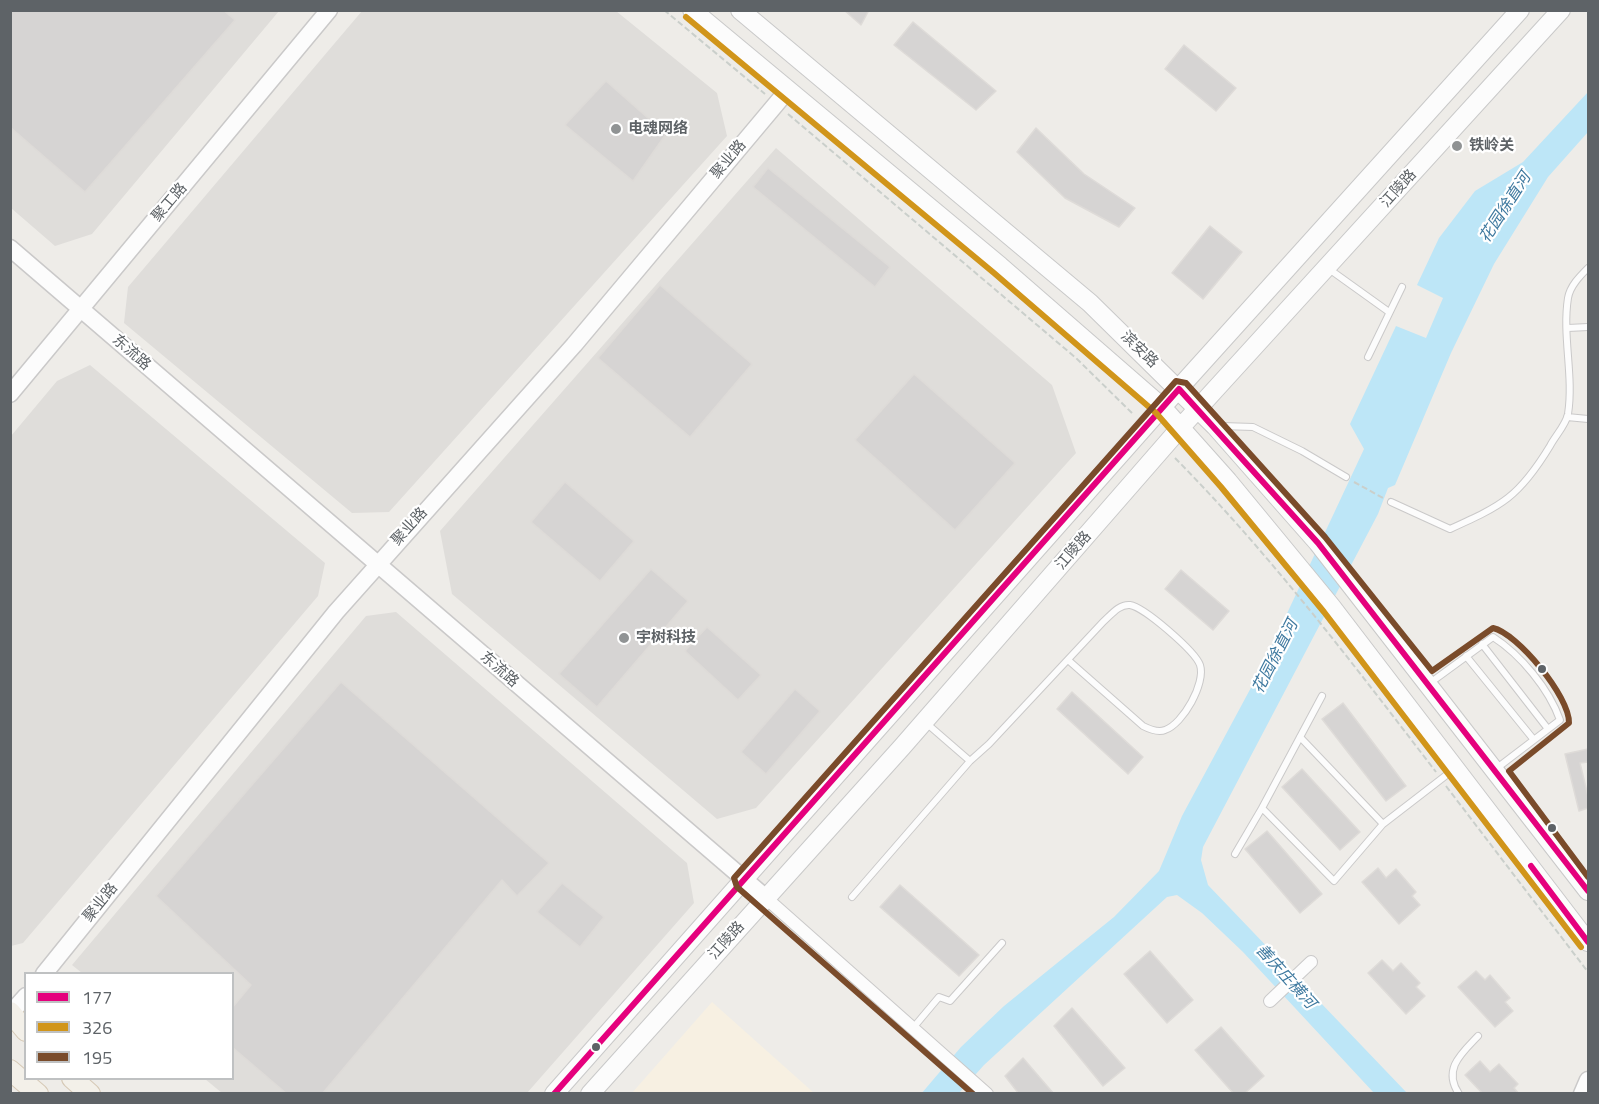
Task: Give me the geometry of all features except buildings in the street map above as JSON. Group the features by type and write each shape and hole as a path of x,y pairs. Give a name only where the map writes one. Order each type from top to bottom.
{"main road":[{"name":"滨安路","path":"692,10 782,97 1000,266 1162,407 1331,606 1448,774 1588,942"},
{"name":"滨安路","path":"740,10 1090,303 1215,426 1348,580 1430,683 1588,891"},
{"name":"江陵路","path":"554,1094 1162,407 1520,10"},
{"name":"江陵路","path":"590,1094 925,721 1181,427 1561,10"},
{"path":"11,1013 24,1029"},
{"path":"10,1070 38,1094"},
{"path":"74,1080 90,1094"}],"street":[{"name":"聚工路","path":"10,394 329,10"},
{"name":"聚业路","path":"46,972 336,612 574,345 782,97"},
{"name":"东流路","path":"10,248 377,566 765,897 987,1094"},
{"path":"1270,1001 1311,962"},
{"path":"11,1013 24,998"},
{"path":"1582,1094 1588,1080"}],"lane":[{"path":"1327,268 1389,312"},
{"path":"1391,502 1410,513 1450,529 1486,513 1519,491 1531,477 1567,417 1570,391 1568,297 1576,280 1588,268"},
{"path":"1368,357 1401,286"},
{"path":"1568,328 1588,327"},
{"path":"1567,417 1588,419"},
{"path":"1215,426 1253,427 1302,451 1346,477"},
{"path":"852,897 970,761 1119,607 1129,605 1143,610 1195,656 1201,667 1200,688 1177,722 1164,731 1153,731 1143,726 1068,660"},
{"path":"1430,683 1493,637 1513,651 1554,704 1560,720 1496,769"},
{"path":"1482,644 1548,729"},
{"path":"1466,656 1534,740"},
{"path":"1235,854 1322,696"},
{"path":"925,721 970,761"},
{"path":"1300,737 1383,824"},
{"path":"1262,808 1334,880 1383,824 1448,774"},
{"path":"913,1028 939,997 950,1001 963,989 1002,943"},
{"path":"1459,1094 1452,1080 1452,1067 1456,1059 1478,1036"}],"path":[{"path":"664,10 782,97 1076,358 1145,427"},
{"path":"1164,447 1211,494 1448,774 1588,972"},
{"path":"1346,477 1391,502"}],"shaded area":[{"path":"11,11 279,11 92,234 55,246 11,208"},
{"path":"362,11 616,11 717,93 727,136 389,512 352,513 124,323 128,287"},
{"path":"776,148 1052,385 1076,453 756,808 717,819 452,594 440,531"},
{"path":"90,365 325,563 318,596 23,943 11,946 11,436 57,381"},
{"path":"396,612 687,863 694,903 527,1093 222,1093 206,1080 234,1080 234,972 81,972 72,965 366,616"},
{"path":"712,1002 814,1093 632,1093"}],"water":[{"path":"1588,92 1588,132 1548,177 1494,264 1451,353 1395,485 1388,488 1378,514 1203,847 1201,860 1208,885 1407,1093 1374,1093 1243,952 1202,913 1177,895 1167,897 984,1065 959,1093 921,1094 961,1047 1004,1006 1114,917 1159,871 1182,816 1261,669 1364,449 1350,424 1396,326 1426,338 1443,298 1417,285 1439,238 1475,191 1523,162"}],"transit line":[{"name":"326","path":"686,17 994,273 1156,413 1221,487 1324,612 1581,947"},
{"name":"195","path":"973,1094 737,887 734,878 1176,381 1186,383 1325,537 1432,671 1493,628 1503,632 1528,653 1561,698 1569,723 1509,771 1588,877"},
{"name":"177","path":"554,1094 1179,389 1318,543 1588,891"},
{"name":"177","path":"1531,866 1588,942"}],"place":[{"name":"电魂网络","path":"616,129"},
{"name":"铁岭关","path":"1457,146"},
{"name":"宇树科技","path":"624,638"}],"water label":[{"name":"花园徐直河","path":"1506,208"},
{"name":"花园徐直河","path":"1276,657"},
{"name":"善庆庄横河","path":"1285,977"}]}
